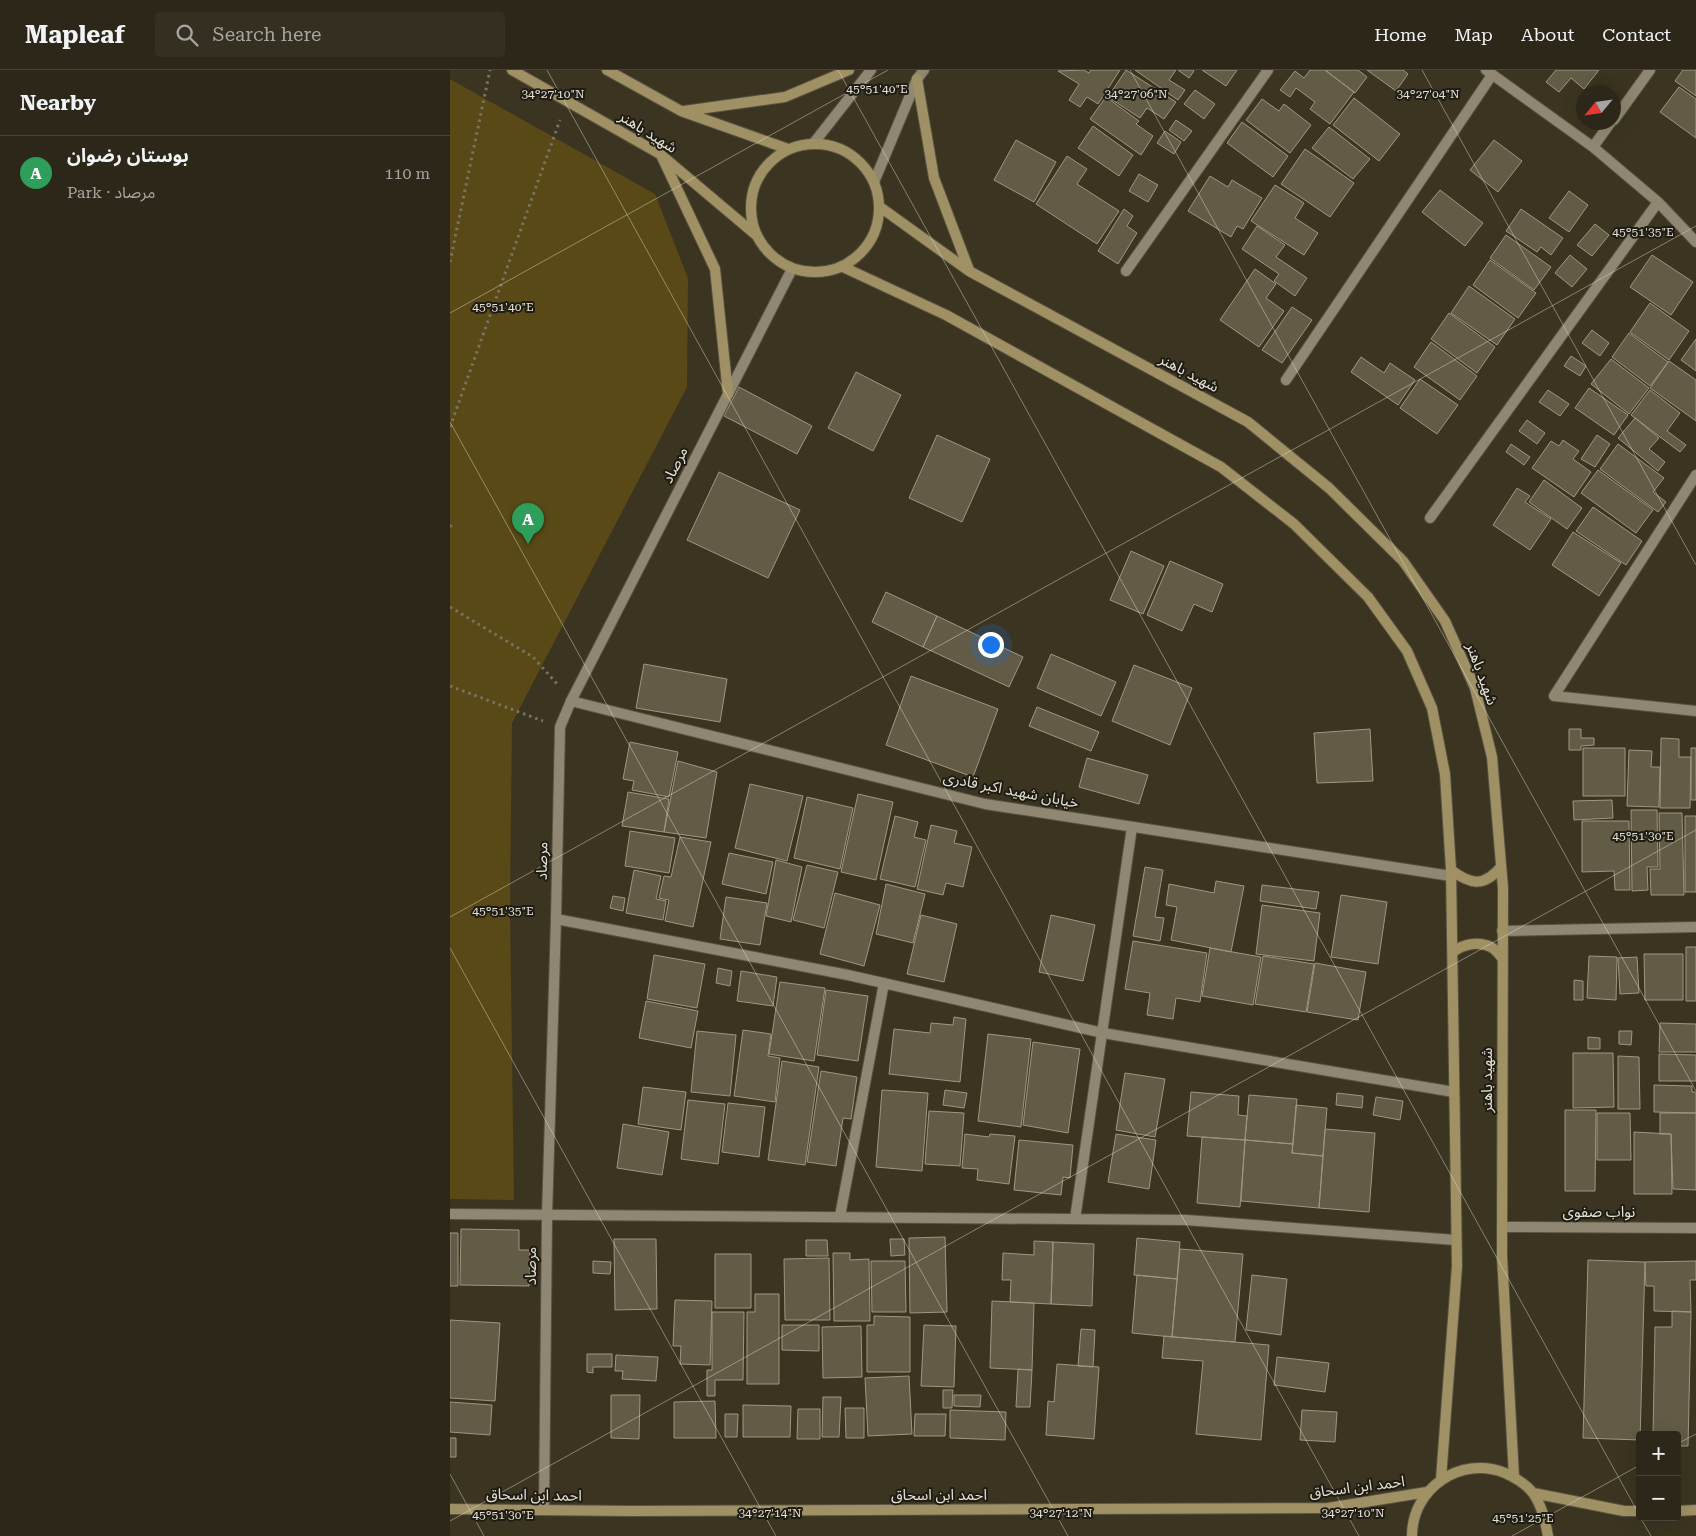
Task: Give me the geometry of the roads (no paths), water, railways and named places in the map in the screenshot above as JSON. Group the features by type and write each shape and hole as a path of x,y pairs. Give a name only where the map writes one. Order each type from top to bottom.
{"main road":[{"name":"شهید باهنر","path":"512,70 660,154 756,235"},
{"path":"607,70 681,111 788,149"},
{"path":"681,111 785,97 849,70"},
{"path":"918,79 934,178 969,271"},
{"path":"813,144 832,146 849,154 864,166 874,182 880,207 877,225 870,242 858,257 842,267 826,272 809,273 792,269 778,261 765,249 756,235 751,215 752,195 759,176 772,160 788,149 813,144"},
{"path":"660,154 715,268 728,394"},
{"name":"شهید باهنر","path":"880,207 969,271 1248,422 1329,488 1403,561 1445,621 1475,688 1492,757 1503,888 1502,1227 1514,1477"},
{"path":"842,267 946,314 1222,466 1294,524 1368,597 1407,651 1432,708 1445,774 1451,873 1457,1266 1441,1479"},
{"path":"1451,873 1462,879 1480,882 1492,878 1501,867"},
{"path":"1453,952 1464,945 1482,945 1492,948 1502,958"},
{"path":"1412,1536 1412,1527 1417,1508 1427,1492 1441,1479 1458,1470 1477,1467 1496,1470 1514,1477 1533,1493 1544,1513 1548,1536"},
{"name":"احمد ابن اسحاق","path":"450,1509 1328,1508 1427,1492"},
{"path":"1533,1493 1624,1512 1636,1511"},
{"path":"1681,1511 1696,1510"}],"street":[{"path":"813,144 871,70"},
{"path":"874,182 918,79 924,70"},
{"path":"1126,271 1268,70"},
{"path":"1621,109 1650,70"},
{"path":"1286,380 1489,72 1593,147 1658,202 1696,242"},
{"path":"1593,147 1605,130"},
{"path":"1430,518 1658,202"},
{"name":"مرصاد","path":"544,1510 547,1216 560,727 571,701 792,269"},
{"path":"1696,475 1554,696 1696,711"},
{"name":"خیابان شهید اکبر قادری","path":"571,701 985,804 1451,873"},
{"path":"1075,1219 1132,827"},
{"path":"556,919 884,983 1103,1032 1454,1092"},
{"path":"1502,931 1696,927"},
{"path":"840,1216 884,983"},
{"path":"450,1214 1186,1220 1456,1240"},
{"name":"نواب صفوی","path":"1502,1227 1696,1228"}],"place":[{"name":"بوستان رضوان","path":"528,544"}]}
